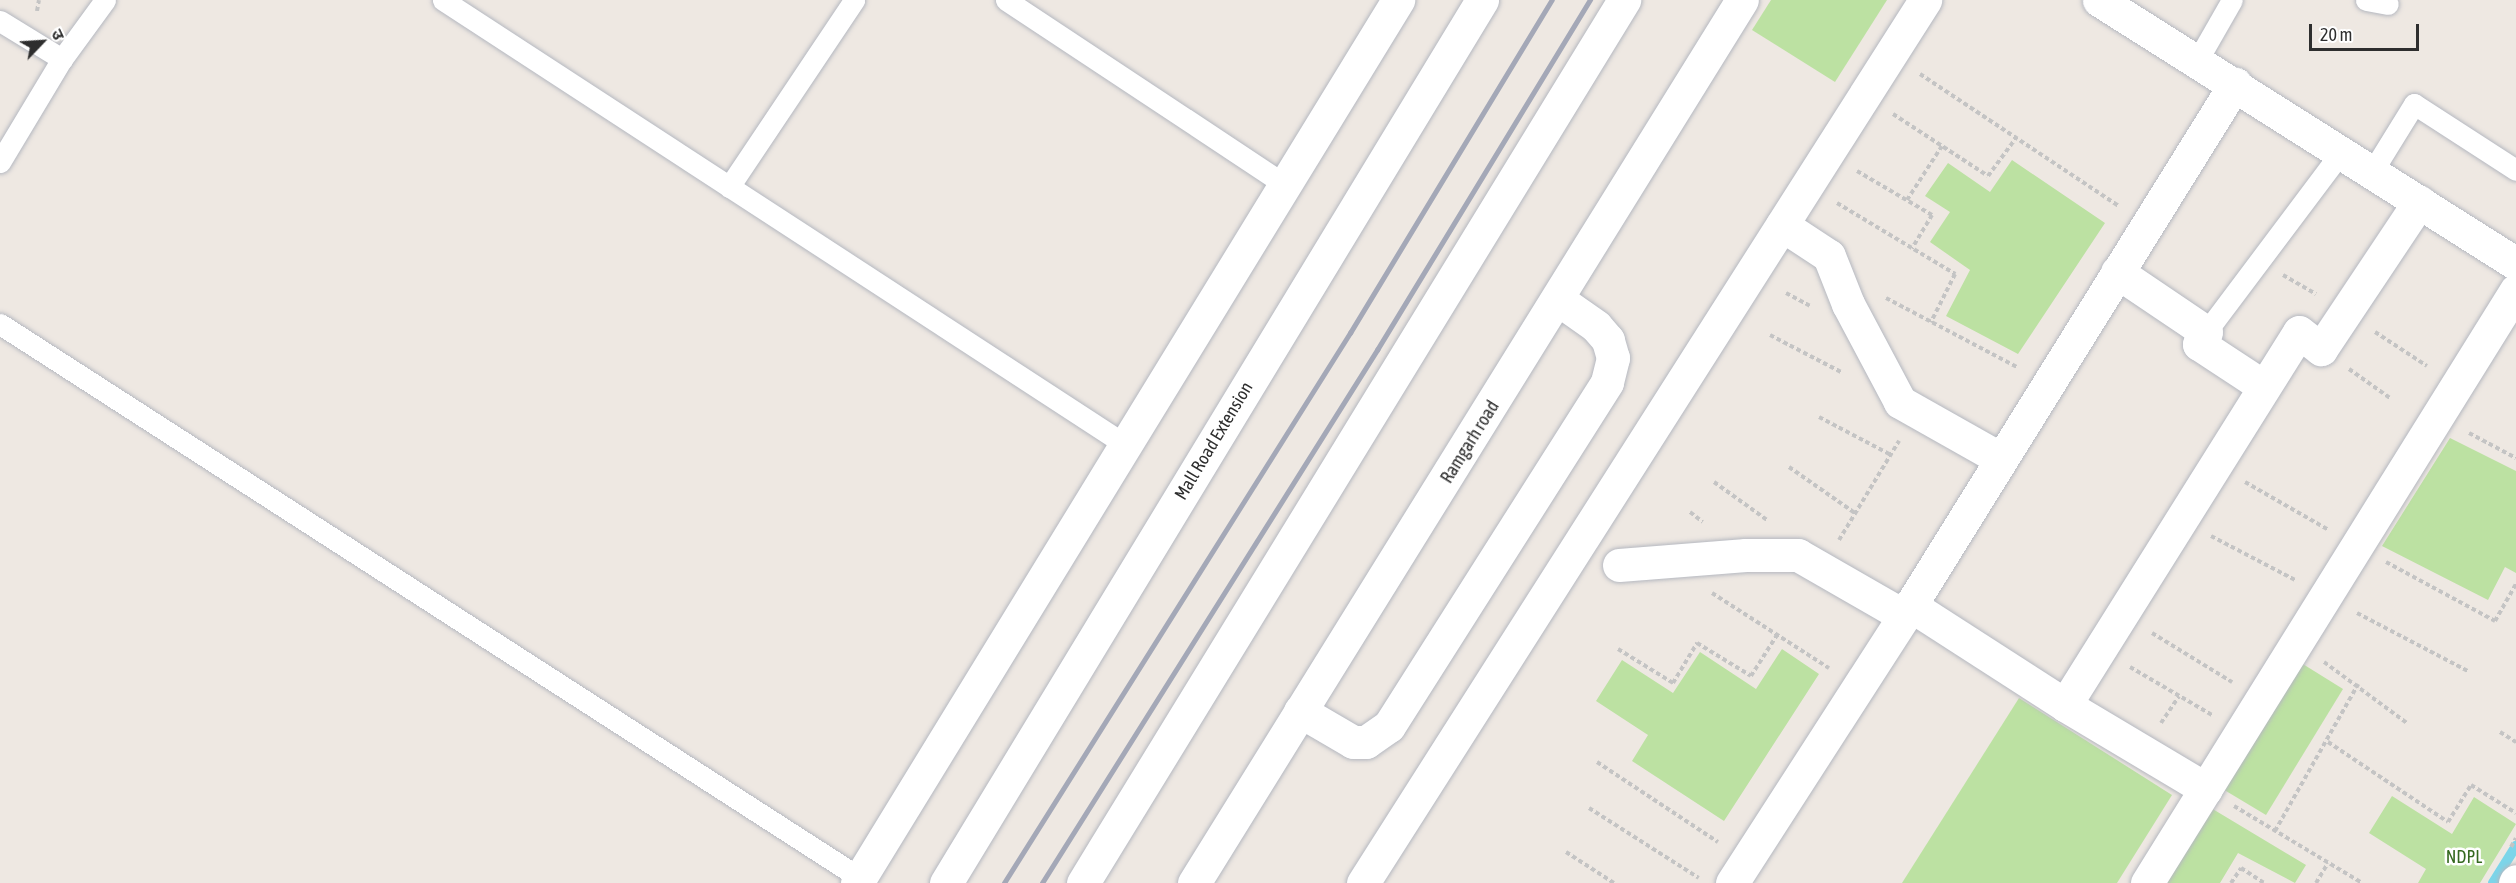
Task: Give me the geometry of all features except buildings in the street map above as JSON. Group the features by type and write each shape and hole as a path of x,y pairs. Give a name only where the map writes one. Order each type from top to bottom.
{"street":[{"path":"862,881 1398,0"},
{"name":"Mall Road Extension","path":"946,883 1482,0"},
{"path":"1083,883 1624,0"},
{"name":"Ramgarh road","path":"1194,883 1559,300 1742,0"},
{"path":"1363,883 1925,0"},
{"path":"2099,0 2516,264"},
{"path":"1739,872 1907,611 2047,382 2235,84"},
{"path":"2065,705 2262,386 2299,332 2321,349 2419,202"},
{"path":"1782,225 1829,256 1848,304 1900,402 2001,459"},
{"path":"2117,272 2206,332 2199,344 2262,386"},
{"path":"2147,883 2516,290"},
{"path":"1300,711 1353,742 1365,742 1389,726 1607,382 1614,358 1608,340 1596,326 1559,300"},
{"path":"1619,565 1746,555 1810,562 1907,611 2206,789"}],"lane":[{"path":"0,162 62,59 105,0"},
{"path":"443,0 1126,445"},
{"path":"729,187 854,0"},
{"path":"1006,0 1285,185"},
{"path":"2197,61 2232,0"},
{"path":"2366,0 2388,4"},
{"path":"0,21 62,59"},
{"path":"2372,172 2414,104 2516,170"},
{"path":"2206,332 2341,152"},
{"path":"0,324 862,881"}],"path":[{"path":"1890,54 2147,225"},
{"path":"1864,95 1988,176 2016,138"},
{"path":"1907,200 1942,146"},
{"path":"1827,154 1932,215 1912,248"},
{"path":"1808,185 1955,274 1932,322"},
{"path":"1848,304 1886,298 2047,382"},
{"path":"1770,335 1850,376"},
{"path":"2321,349 2390,398"},
{"path":"1714,482 1772,523 1810,562 1855,513 1916,412"},
{"path":"2438,416 2516,458"},
{"path":"1819,417 1891,454"},
{"path":"1789,467 1855,513"},
{"path":"1710,592 1858,687"},
{"path":"2121,614 2261,700"},
{"path":"1618,649 1673,683 1698,643 1752,676 1777,634"},
{"path":"2296,644 2358,684 2408,724"},
{"path":"2100,649 2241,732"},
{"path":"2275,831 2328,742 2358,684"},
{"path":"2500,732 2516,742"},
{"path":"2328,742 2448,822 2471,785 2516,813"},
{"path":"1597,762 1739,872"},
{"path":"2206,789 2362,883"},
{"path":"1589,808 1707,883"},
{"path":"1566,852 1614,883"},
{"path":"2316,883 2328,862"},
{"path":"2231,883 2241,868 2264,883"}],"green space":[{"path":"1771,0 1887,0 1835,82 1752,30"},
{"path":"2012,160 2105,223 2018,354 1946,316 1970,270 1930,242 1950,212 1925,196 1948,163 1990,192"},
{"path":"2450,438 2516,471 2516,573 2505,567 2488,600 2382,546"},
{"path":"1782,649 1819,674 1724,821 1632,761 1648,735 1596,701 1622,660 1673,693 1700,652 1756,689"},
{"path":"2298,661 2343,689 2266,815 2221,788"},
{"path":"2019,698 2172,795 2117,883 1902,883"},
{"name":"NDPL","path":"2392,796 2452,834 2474,797 2516,824 2480,883 2418,883 2426,869 2369,833"},
{"path":"2211,808 2306,865 2295,883 2238,853 2220,883 2166,883"}],"waterway":[{"path":"2493,883 2516,846"}],"railway":[{"path":"1004,883 1350,333 1552,0"},
{"path":"1042,883 1377,350 1590,0"}]}
